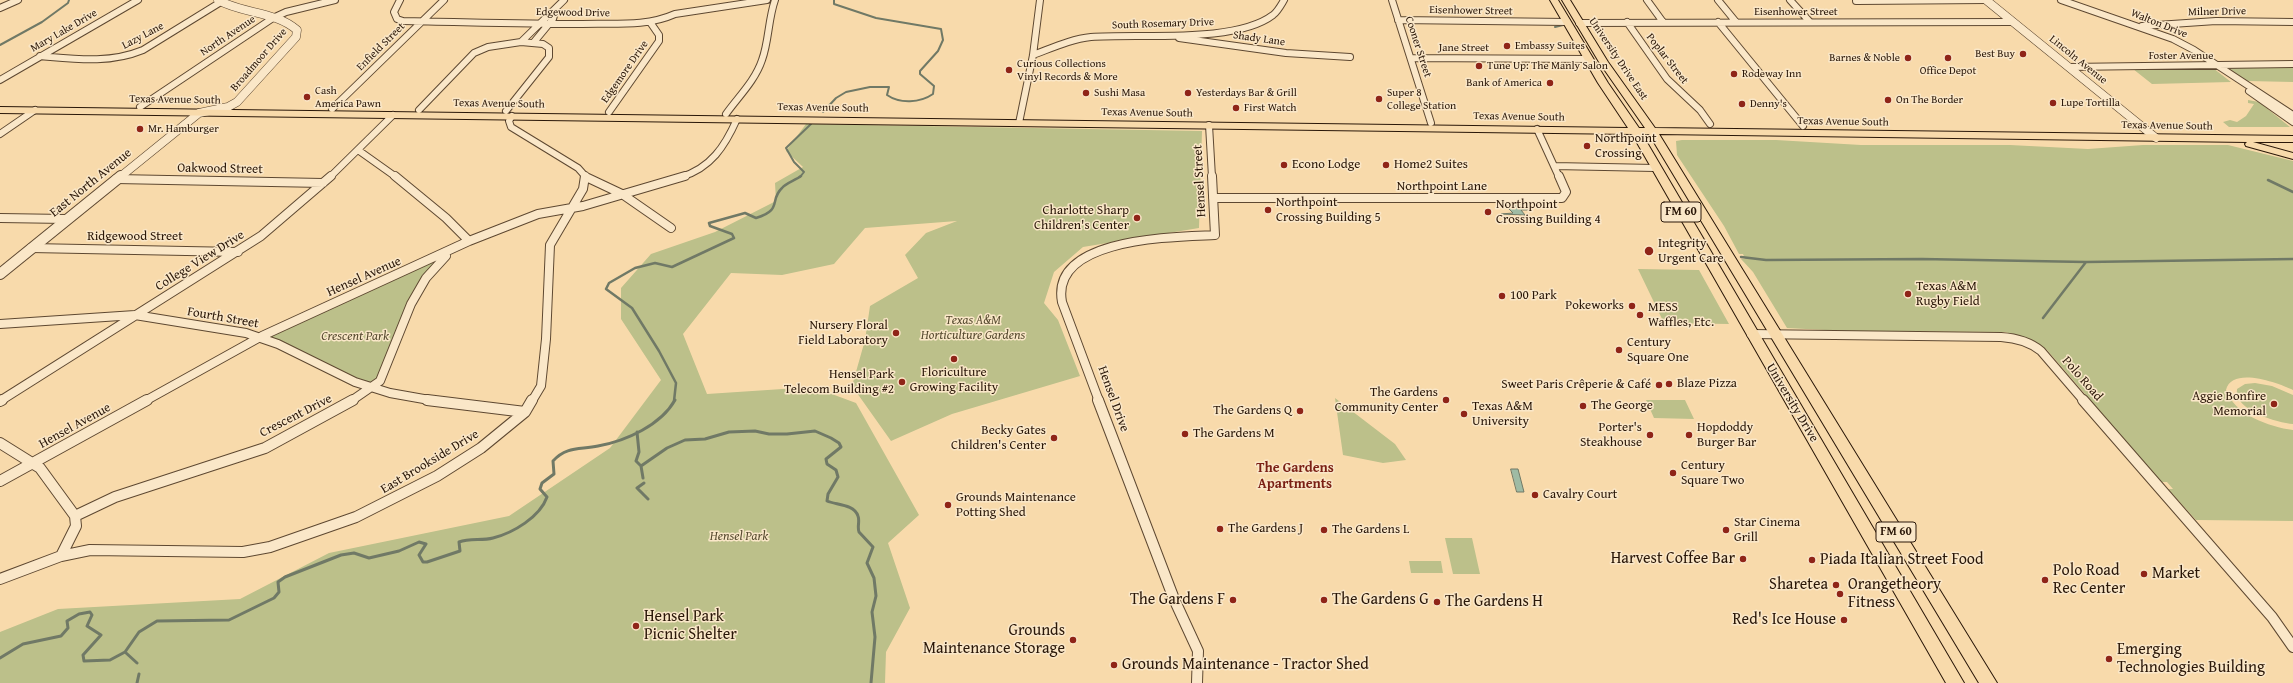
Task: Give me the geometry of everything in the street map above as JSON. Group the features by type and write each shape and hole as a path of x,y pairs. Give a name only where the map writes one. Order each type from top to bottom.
{"main road":[{"name":"University Drive East","path":"1554,0 1589,59 1633,127"},
{"name":"University Drive East","path":"1566,0 1604,62 1650,127"},
{"name":"Texas Avenue South","path":"0,107 200,113 436,116 609,112 813,115 1209,125 1537,129 1633,127"},
{"name":"Texas Avenue South","path":"32,108 140,107 419,110 647,118 737,119 1276,121 1633,127 1710,124 2293,132"},
{"path":"647,118 663,116 721,116 726,114"},
{"path":"737,119 746,117 798,117 813,115"},
{"path":"1209,125 1216,123 1270,124 1276,121"},
{"name":"University Drive","path":"1633,127 1751,334 1955,683"},
{"name":"Texas Avenue South","path":"1650,127 1692,132 2293,140"},
{"name":"University Drive","path":"1650,127 1988,683"},
{"path":"1960,127 1968,135"},
{"path":"1664,152 1664,137 1668,135 1692,132"},
{"path":"2223,139 2293,156"}],"street":[{"path":"0,8 18,0"},
{"name":"Mary Lake Drive","path":"0,80 138,0"},
{"name":"North Avenue","path":"140,107 273,18 286,12 335,0"},
{"name":"Edgewood Drive","path":"400,0 394,12 397,18 420,23 548,24 650,22 675,14 767,0"},
{"name":"Enfield Street","path":"332,109 444,0"},
{"path":"527,40 539,23 556,9 564,0"},
{"path":"726,114 748,85 762,61 767,25 775,0"},
{"path":"1020,120 1033,55 1040,0"},
{"name":"South Rosemary Drive","path":"1033,55 1063,44 1090,38 1223,32 1243,29 1263,22 1276,14 1284,0"},
{"name":"Cooner Street","path":"1392,0 1432,123"},
{"name":"Poplar Street","path":"1647,0 1663,22"},
{"path":"1718,0 1736,22"},
{"path":"1790,0 1810,22"},
{"path":"1856,0 1986,0"},
{"name":"Lincoln Avenue","path":"1986,0 2156,138"},
{"name":"Walton Drive","path":"2062,0 2141,26 2183,44 2293,115"},
{"name":"Lazy Lane","path":"40,56 111,60 130,56 143,50 221,1"},
{"name":"Broadmoor Drive","path":"200,113 228,108 237,102 296,37 297,30 294,27 273,18 221,1"},
{"path":"527,40 548,24 555,16 556,9"},
{"name":"Eisenhower Street","path":"1398,20 1567,22"},
{"name":"Milner Drive","path":"2141,26 2216,21 2293,22"},
{"name":"Edgemore Drive","path":"609,112 658,41 659,35 650,22"},
{"name":"Poplar Street","path":"1627,22 1671,84 1697,107 1710,124"},
{"path":"1718,22 1803,126"},
{"name":"Eisenhower Street","path":"1579,23 2013,22"},
{"path":"1217,43 1223,32"},
{"name":"Shady Lane","path":"1167,35 1286,53 1350,57"},
{"path":"419,110 470,56 482,50 527,40 547,46 550,51 549,57 509,114 511,127 578,168 586,177 622,194 671,228"},
{"name":"Jane Street","path":"1411,58 1589,59"},
{"name":"Foster Avenue","path":"2069,67 2293,64"},
{"name":"Walton Drive","path":"2242,83 2248,90 2293,122"},
{"path":"0,134 32,108"},
{"name":"East North Avenue","path":"0,274 66,219 200,113"},
{"name":"College View Drive","path":"0,401 135,315 238,252 278,223 323,183 393,115"},
{"name":"Hensel Avenue","path":"0,481 262,336 469,241 538,214 678,180 698,170 725,145 737,119"},
{"name":"Hensel Street","path":"1209,125 1215,235"},
{"path":"1537,129 1554,166 1655,168"},
{"path":"358,150 368,156 457,227 469,241"},
{"name":"Northpoint Lane","path":"1213,198 1562,198 1565,196 1566,192 1554,166"},
{"name":"East Brookside Drive","path":"0,579 61,556 90,550 243,552 270,547 383,506 464,459 525,412 541,386 546,339 550,245 571,207 583,189 586,177"},
{"name":"Oakwood Street","path":"116,180 323,183"},
{"path":"0,218 66,219"},
{"name":"Hensel Drive","path":"1197,683 1198,651 1174,598 1070,325 1061,289 1069,269 1090,253 1102,248 1123,244 1215,235"},
{"name":"Ridgewood Street","path":"31,248 238,252"},
{"name":"Crescent Drive","path":"75,516 115,498 264,448 325,417 372,388 380,381 397,336 426,278 452,250"},
{"name":"Fourth Street","path":"0,324 82,317 135,315 262,336 372,388 456,405 525,412"},
{"name":"Polo Road","path":"1751,334 2001,337 2018,339 2031,344 2041,351 2272,617 2293,647"},
{"path":"0,443 32,463 47,475 75,516 76,526 61,556"}],"green space":[{"path":"2285,66 2293,68 2293,82 2247,81 2228,68"},
{"path":"2213,68 2231,82 2152,84 2133,69"},
{"path":"2248,100 2259,102 2290,127 2229,127 2223,122 2230,120 2237,122 2246,116 2254,104 2248,103"},
{"name":"Hensel Park","path":"806,124 1202,131 1199,228 1083,247 1054,272 1044,303 1058,320 1080,376 952,414 891,441 852,386 865,340 870,306 918,278 905,255 926,233 957,221 865,228 834,264 782,275 731,273 683,334 707,394 813,387 856,403 919,515 888,543 910,608 886,652 885,683 0,683 0,632 58,609 240,599 329,553 509,516 610,448 661,380 621,319 621,288 651,254 715,232 776,201 775,183 803,167 786,151"},
{"path":"1776,140 1861,145 2010,145 2088,149 2143,145 2228,145 2293,161 2293,390 2256,378 2246,378 2237,379 2230,383 2226,390 2236,406 2254,418 2274,426 2293,430 2293,521 2196,520 2168,489 2173,489 2167,482 2161,482 2047,350 2027,338 2005,332 1844,331 1787,328 1753,272 1741,259 1745,259 1743,254 1739,254 1724,226 1677,155 1676,141"},
{"name":"Crescent Park","path":"452,250 426,278 388,362 372,388 262,336"},
{"path":"1638,269 1699,270 1729,324 1664,323"},
{"path":"2255,383 2272,386 2293,395 2293,424 2277,421 2258,414 2242,403 2238,396 2237,389 2245,384"},
{"path":"1335,398 1395,444 1406,460 1383,463 1343,455"},
{"path":"1646,400 1685,400 1694,419 1654,418"},
{"path":"1445,538 1472,538 1480,574 1453,574"},
{"path":"1409,561 1441,561 1443,573 1411,573"}],"shaded area":[{"path":"1517,205 1518,207 1519,205 1526,205 1528,210 1521,210 1525,215 1501,214 1513,213 1506,206"},
{"path":"1511,469 1518,469 1524,492 1517,492"}],"waterway":[{"path":"0,45 42,22 68,3 69,0"},
{"path":"823,112 836,98 846,92 870,87 889,87 887,95 898,100 916,101 928,97 933,94 934,86 920,74 920,71 938,51 943,40 941,29 876,18 834,4 834,0"},
{"path":"1555,27 1563,25"},
{"path":"801,176 804,172 794,162 786,148 811,124"},
{"path":"674,401 676,383 659,351 632,308 606,289 609,283 635,268 655,263 672,267 734,238 732,234 710,226 709,223 745,213 756,218 770,212 773,208 778,192 801,176"},
{"path":"2268,180 2293,192"},
{"path":"1741,257 1766,260 1922,259 2086,262"},
{"path":"2086,262 2293,259"},
{"path":"2043,318 2086,262"},
{"path":"637,433 661,417 675,400"},
{"path":"641,466 667,448 685,440 705,439 729,432 755,431 769,434 787,434 815,431 839,443 841,447 826,459 827,464 836,470 838,477 828,494 827,501 853,509 859,518 859,532 873,547 867,563 874,578 876,596 872,612 875,637 871,683"},
{"path":"125,652 139,632 157,621 229,620 274,598 279,592 278,582 285,577 341,555 354,553 369,558 399,551 419,542 426,544 419,555 423,562 427,562 460,551 459,542 489,539 501,536 525,523 543,504 547,497 540,489 542,483 554,474 553,461 558,456 574,449 609,444 637,433"},
{"path":"637,433 639,452 636,461 641,466"},
{"path":"641,466 643,478"},
{"path":"644,483 637,488 648,499"},
{"path":"0,658 23,644 61,636 68,628 67,621 79,614 90,612 92,615 87,626 101,635 83,655 84,661 110,660 125,652"},
{"path":"125,652 137,663"},
{"path":"137,683 139,674"}],"place":[{"name":"Embassy Suites","path":"1507,46"},
{"name":"Best Buy","path":"2023,54"},
{"name":"Barnes & Noble","path":"1908,58"},
{"name":"Office Depot","path":"1948,58"},
{"name":"Tune Up: The Manly Salon","path":"1479,66"},
{"name":"Curious Collections Vinyl Records & More","path":"1009,70"},
{"name":"Rodeway Inn","path":"1734,74"},
{"name":"Bank of America","path":"1550,83"},
{"name":"Sushi Masa","path":"1086,93"},
{"name":"Yesterdays Bar & Grill","path":"1188,93"},
{"name":"Cash America Pawn","path":"307,97"},
{"name":"Super 8 College Station","path":"1379,99"},
{"name":"On The Border","path":"1888,100"},
{"name":"Lupe Tortilla","path":"2053,103"},
{"name":"Denny's","path":"1742,104"},
{"name":"First Watch","path":"1236,108"},
{"name":"Mr. Hamburger","path":"140,129"},
{"name":"Northpoint Crossing","path":"1587,146"},
{"name":"Econo Lodge","path":"1284,165"},
{"name":"Home2 Suites","path":"1386,165"},
{"name":"Northpoint Crossing Building 5","path":"1268,210"},
{"name":"Northpoint Crossing Building 4","path":"1488,212"},
{"name":"Charlotte Sharp Children's Center","path":"1137,218"},
{"name":"Integrity Urgent Care","path":"1649,251"},
{"name":"Texas A&M Rugby Field","path":"1908,294"},
{"name":"100 Park","path":"1502,296"},
{"name":"Pokeworks","path":"1632,306"},
{"name":"MESS Waffles, Etc.","path":"1640,315"},
{"name":"Nursery Floral Field Laboratory","path":"896,333"},
{"name":"Century Square One","path":"1619,350"},
{"name":"Floriculture Growing Facility","path":"954,359"},
{"name":"Hensel Park Telecom Building #2","path":"902,382"},
{"name":"Blaze Pizza","path":"1669,384"},
{"name":"Sweet Paris Crêperie & Café","path":"1659,385"},
{"name":"The Gardens Community Center","path":"1446,400"},
{"name":"Aggie Bonfire Memorial","path":"2274,404"},
{"name":"The George","path":"1583,406"},
{"name":"The Gardens Q","path":"1300,411"},
{"name":"Texas A&M University","path":"1464,414"},
{"name":"The Gardens M","path":"1185,434"},
{"name":"Porter's Steakhouse","path":"1650,435"},
{"name":"Hopdoddy Burger Bar","path":"1689,435"},
{"name":"Becky Gates Children's Center","path":"1054,438"},
{"name":"Century Square Two","path":"1673,473"},
{"name":"Cavalry Court","path":"1535,495"},
{"name":"Grounds Maintenance Potting Shed","path":"948,505"},
{"name":"The Gardens J","path":"1220,529"},
{"name":"The Gardens L","path":"1324,530"},
{"name":"Star Cinema Grill","path":"1726,530"},
{"name":"Harvest Coffee Bar","path":"1743,559"},
{"name":"Piada Italian Street Food","path":"1812,560"},
{"name":"Market","path":"2144,574"},
{"name":"Polo Road Rec Center","path":"2045,580"},
{"name":"Sharetea","path":"1836,585"},
{"name":"Orangetheory Fitness","path":"1840,594"},
{"name":"The Gardens F","path":"1233,600"},
{"name":"The Gardens G","path":"1324,600"},
{"name":"The Gardens H","path":"1437,602"},
{"name":"Red's Ice House","path":"1844,620"},
{"name":"Hensel Park Picnic Shelter","path":"636,626"},
{"name":"Grounds Maintenance Storage","path":"1073,640"},
{"name":"Emerging Technologies Building","path":"2109,659"},
{"name":"Grounds Maintenance - Tractor Shed","path":"1114,665"}],"district":[{"name":"The Gardens Apartments","path":"1295,476"}],"park label":[{"name":"Texas A&M Horticulture Gardens","path":"973,328"}]}
